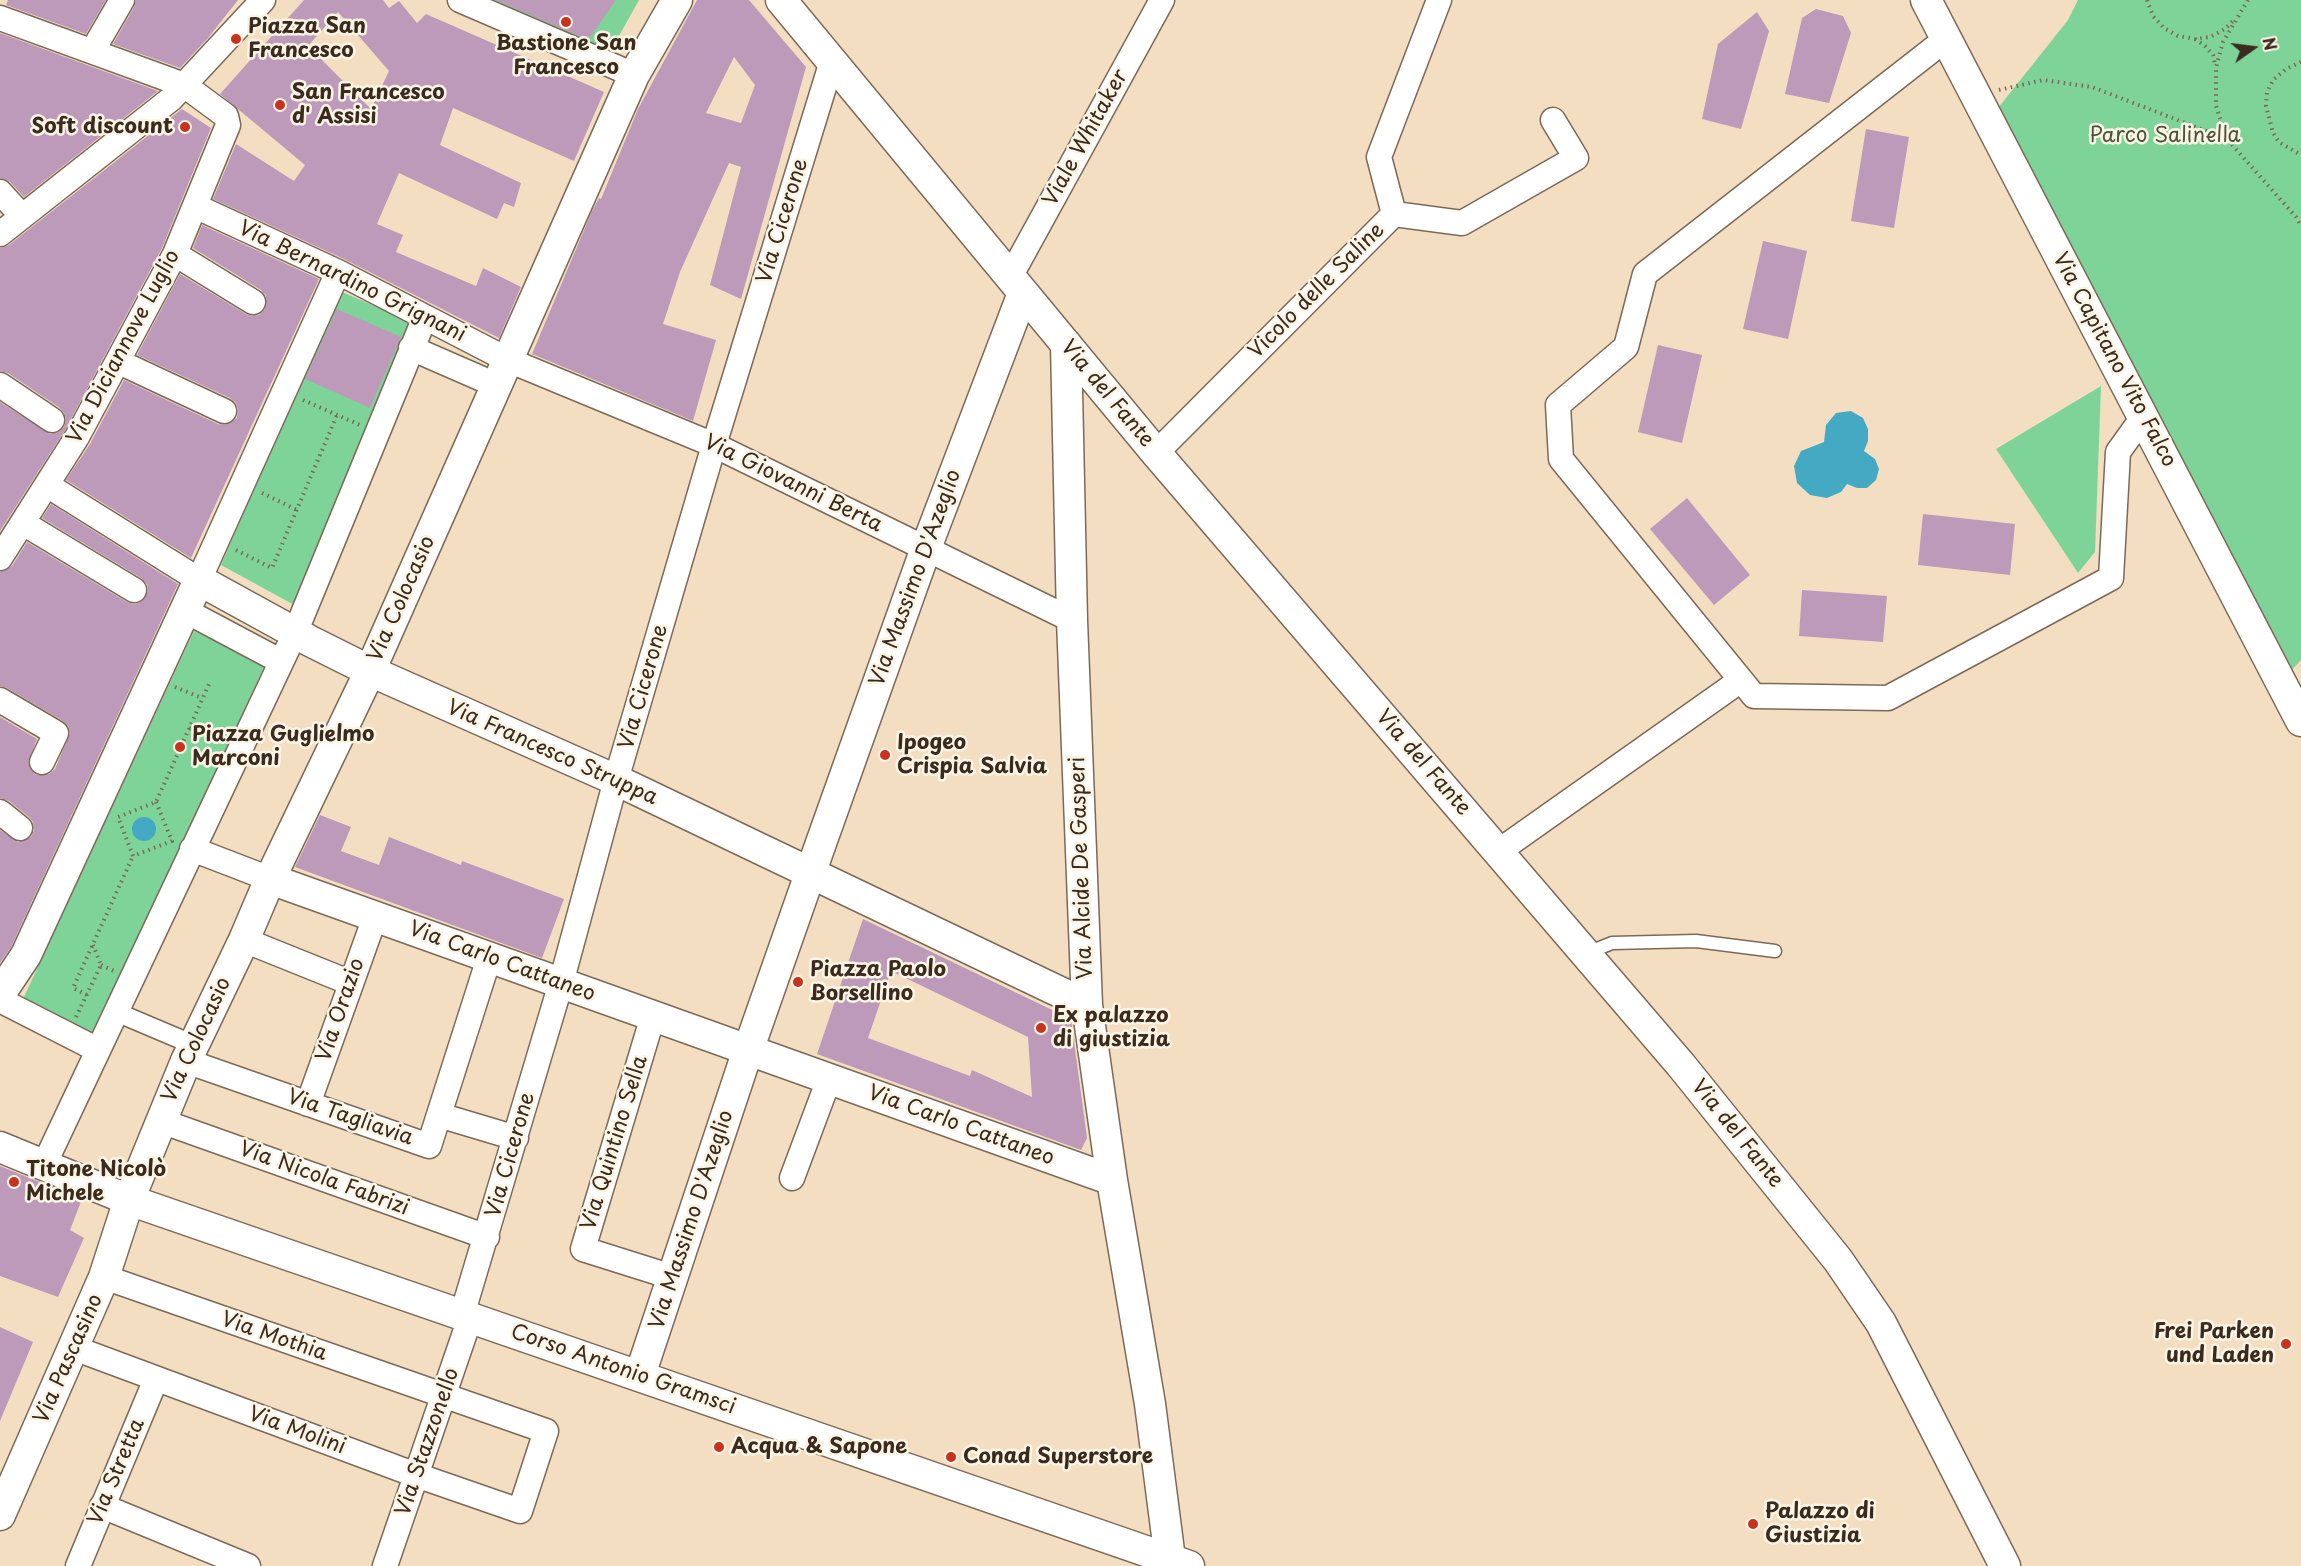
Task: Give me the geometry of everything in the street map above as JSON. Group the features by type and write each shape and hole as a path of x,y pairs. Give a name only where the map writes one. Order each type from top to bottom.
{"street":[{"path":"93,50 122,0"},
{"path":"460,0 634,75"},
{"name":"Via Colocasio","path":"129,1200 190,1053 370,671 634,75 676,0"},
{"name":"Via del Fante","path":"781,0 1156,453 1681,1065 1838,1260 1881,1323 2005,1566"},
{"name":"Viale Whitaker","path":"1017,285 1162,0"},
{"name":"Vicolo delle Saline","path":"1156,453 1394,214 1379,157 1439,0"},
{"name":"Via Capitano Vito Falco","path":"1926,0 2301,722"},
{"path":"0,234 176,88 263,1"},
{"path":"0,18 93,50 176,88"},
{"path":"1946,39 1645,274 1626,347 1558,405 1561,459 1754,696 1888,698 2111,578 2118,452 2144,416"},
{"name":"Via Cicerone","path":"466,1317 616,780 714,445 832,60"},
{"name":"Via Diciannove Luglio","path":"0,558 47,485 66,429 119,362 175,254 228,125 226,116 176,88"},
{"path":"1394,214 1461,224 1576,158 1552,120"},
{"path":"0,192 22,216"},
{"name":"Via Bernardino Grignani","path":"195,206 338,272 425,317 502,373"},
{"path":"175,254 253,302"},
{"path":"0,994 26,955 184,610 191,576 217,540 338,272"},
{"name":"Via Massimo D'Azeglio","path":"640,1375 742,1053 806,869 926,548 1017,285"},
{"path":"52,1168 98,1050 122,1015 192,849 280,661 302,637 411,348 425,317"},
{"name":"Via Alcide De Gasperi","path":"1066,344 1072,620 1087,1005 1112,1180 1177,1564"},
{"path":"411,348 502,373"},
{"path":"119,362 224,411"},
{"name":"Via Giovanni Berta","path":"502,373 714,445 1072,620"},
{"path":"0,385 66,429"},
{"path":"47,485 191,576"},
{"path":"23,523 135,590"},
{"name":"Via Francesco Struppa","path":"191,576 302,637 370,671 616,780 1087,1005"},
{"path":"184,610 280,661"},
{"path":"1499,851 1741,680"},
{"path":"0,700 56,733 42,762"},
{"path":"0,812 20,828"},
{"path":"192,849 270,879"},
{"name":"Via Carlo Cattaneo","path":"270,879 653,1016 742,1053 820,1076 1112,1180"},
{"name":"Via Orazio","path":"308,1104 375,917"},
{"path":"244,940 351,983"},
{"name":"Via Tagliavia","path":"190,1053 308,1104 429,1146 489,958"},
{"path":"0,1000 98,1050"},
{"path":"122,1015 190,1053"},
{"name":"Via Quintino Sella","path":"653,1016 583,1249 672,1277"},
{"path":"792,1178 820,1076"},
{"path":"439,1116 516,1138"},
{"name":"Via Nicola Fabrizi","path":"161,1121 487,1237"},
{"name":"Corso Antonio Gramsci","path":"0,1146 129,1200 640,1375 1177,1564"},
{"name":"Via Pascasino","path":"0,1515 104,1277 129,1200"},
{"name":"Via Mothia","path":"104,1277 546,1431 520,1511"},
{"name":"Via Stazzonello","path":"385,1566 444,1396 466,1317"},
{"name":"Via Molini","path":"74,1348 416,1475 520,1511"},
{"name":"Via Stretta","path":"78,1566 156,1379"},
{"path":"102,1506 248,1566"}],"lane":[{"path":"1587,953 1612,943 1696,941 1775,951"}],"path":[{"path":"2147,0 2153,16 2164,28 2178,36 2194,39 2210,37 2225,29 2236,18 2243,0"},
{"path":"2216,67 2223,42 2248,0"},
{"path":"2194,39 2213,55 2216,67 2216,106 2227,139 2301,226"},
{"path":"2301,62 2286,69 2273,80 2267,92 2266,106 2273,134 2279,141 2301,154"},
{"path":"1976,97 2043,80 2092,87 2227,139"},
{"path":"284,392 363,426"},
{"path":"217,540 272,568 337,415"},
{"path":"242,483 297,510"},
{"path":"133,856 118,817 156,802 210,682"},
{"path":"189,728 224,742"},
{"path":"87,995 73,988 133,856 172,841 156,802"},
{"path":"68,1035 101,965 93,944"}],"green space":[{"name":"Bastione San Francesco","path":"479,0 639,0 609,54"},
{"name":"Parco Salinella","path":"2078,0 2301,0 2301,660 2290,672 1998,108 2068,20"},
{"path":"340,291 413,323 296,606 221,565"},
{"path":"2101,386 2095,552 2078,573 1996,449"},
{"path":"194,631 265,665 94,1033 23,999"}],"water":[{"path":"1851,411 1863,418 1868,429 1868,441 1864,451 1875,459 1879,469 1876,480 1867,488 1857,488 1847,484 1841,492 1827,498 1810,495 1797,483 1794,466 1801,451 1824,442 1826,425 1836,413"},
{"path":"144,817 153,820 156,829 153,838 144,841 135,838 132,829 135,820"}],"building":[{"path":"8,0 106,0 86,34 6,5"},
{"path":"136,0 238,0 208,38 180,68 113,44"},
{"path":"304,0 383,0 389,8 399,1 417,23 426,14 604,92 574,161 453,108 440,145 521,183 514,207 504,203 497,219 399,173 377,224 403,235 396,252 476,286 483,268 521,287 499,338 344,259 213,199 236,144 294,181 305,165 220,94","holes":["338,12 389,71 371,109 308,46"]},
{"name":"Bastione San Francesco","path":"496,0 616,0 588,40"},
{"path":"697,0 749,0 806,67 741,299 710,285 741,167 729,163 680,272 663,324 716,340 693,421 532,354 638,109","holes":["734,57 755,85 741,123 706,113"]},
{"path":"1816,9 1843,16 1851,33 1829,103 1785,94 1802,18"},
{"path":"1757,12 1769,31 1741,129 1702,119 1718,44"},
{"path":"0,33 158,91 24,197 10,182 0,178"},
{"path":"182,109 211,128 162,248 65,430 0,531 0,402 50,434 59,432 66,420 60,408 8,373 0,371 0,248 9,245"},
{"path":"1866,129 1909,137 1894,228 1851,221"},
{"path":"202,225 319,279 191,558 66,480 90,444 124,380 218,424 226,425 237,418 238,409 230,398 137,355 180,274 246,314 259,315 265,309 266,296 261,290 193,248"},
{"path":"1763,241 1807,251 1788,339 1743,329"},
{"path":"337,309 401,337 370,408 305,379"},
{"path":"1658,345 1702,355 1682,443 1638,432"},
{"path":"1687,498 1750,575 1714,605 1650,529"},
{"path":"51,504 178,584 11,947 0,963 0,830 18,842 31,837 34,830 33,822 29,817 9,801 0,798 0,717 37,739 28,762 36,775 49,774 55,769 70,733 63,721 0,686 0,572 12,566 27,542 127,602 134,604 141,602 148,591 147,584 141,578 42,518"},
{"path":"1923,514 2015,524 2010,575 1918,565"},
{"path":"1802,590 1887,596 1883,642 1799,636"},
{"path":"320,815 351,827 341,851 379,865 389,837 461,865 462,861 564,899 542,958 295,867"},
{"name":"Ex palazzo di giustizia","path":"863,919 1071,1019 1087,1138 1081,1150 817,1054","holes":["891,971 1028,1037 1032,1097 972,1070 970,1076 868,1038"]},
{"path":"0,1166 82,1199 70,1230 84,1238 58,1297 0,1276"},
{"path":"0,1327 33,1342 0,1421"}],"place":[{"name":"Bastione San Francesco","path":"566,22"},
{"name":"Piazza San Francesco","path":"236,39"},
{"name":"San Francesco d' Assisi","path":"280,105"},
{"name":"Soft discount","path":"185,127"},
{"name":"Piazza Guglielmo Marconi","path":"180,747"},
{"name":"Ipogeo Crispia Salvia","path":"885,755"},
{"name":"Piazza Paolo Borsellino","path":"798,982"},
{"name":"Ex palazzo di giustizia","path":"1041,1028"},
{"name":"Titone Nicolò Michele","path":"14,1182"},
{"name":"Frei Parken und Laden","path":"2286,1344"},
{"name":"Acqua & Sapone","path":"719,1447"},
{"name":"Conad Superstore","path":"951,1457"},
{"name":"Palazzo di Giustizia","path":"1753,1524"}]}
